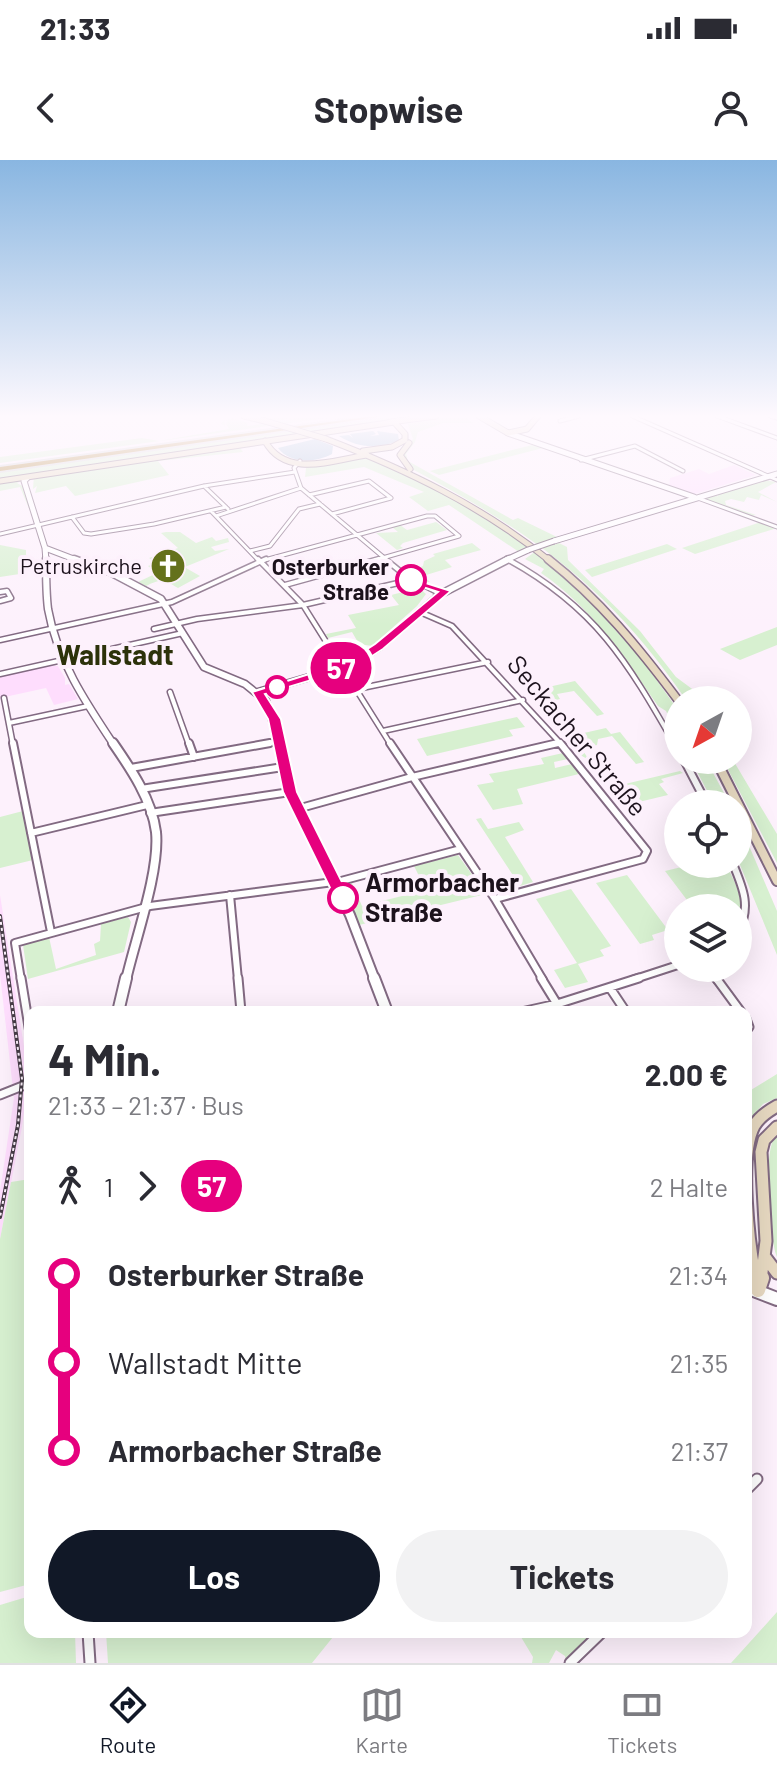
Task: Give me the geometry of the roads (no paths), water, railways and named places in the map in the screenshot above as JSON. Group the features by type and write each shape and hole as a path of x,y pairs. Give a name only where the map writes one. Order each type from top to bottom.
{"main road":[{"path":"437,486 475,505 561,566 618,621 667,686"},
{"path":"723,774 777,881"},
{"path":"752,1133 760,1117 777,1106"},
{"path":"752,1289 764,1277 761,1152 764,1140 777,1127"},
{"path":"765,1257 777,1273"}],"street":[{"path":"29,486 47,551 53,628 64,662 88,706 131,768 156,830 156,855 119,1006"},
{"path":"0,534 203,486"},
{"path":"204,486 231,512"},
{"path":"309,495 347,486"},
{"path":"332,514 391,496 377,486"},
{"path":"662,486 777,527"},
{"path":"258,692 353,662 379,647 443,592 507,559 554,541 731,486"},
{"path":"216,516 253,506 268,496 301,488 411,580 443,592"},
{"path":"250,551 270,546 299,509 320,504"},
{"path":"72,517 84,533 91,534 151,525 226,507"},
{"path":"211,511 303,605 412,777 495,899 557,1004"},
{"path":"0,640 165,604 260,560 431,515 459,536 285,585"},
{"path":"47,551 110,572 156,596 178,623 204,667 258,692 271,709 290,792 335,882 369,960 385,1006"},
{"path":"507,559 558,589 595,626 639,684 664,726"},
{"path":"154,629 303,605 411,580"},
{"path":"0,584 1,595"},
{"name":"Seckacher Straße","path":"422,610 452,626 488,662 560,742 647,851 646,856 495,899"},
{"path":"0,674 79,659 183,633"},
{"path":"357,689 488,662"},
{"path":"170,692 194,757"},
{"path":"4,698 51,932"},
{"path":"383,731 523,700"},
{"path":"9,723 88,706"},
{"path":"131,768 278,741"},
{"path":"297,809 412,777 560,742"},
{"path":"141,789 283,767"},
{"path":"31,833 148,809 290,792"},
{"path":"26,1006 15,943 141,908 335,882 461,849"},
{"path":"230,895 240,1006"},
{"path":"548,1006 664,970"},
{"path":"719,982 737,1006"},
{"path":"610,988 622,1006"},
{"path":"0,1095 24,1085"},
{"path":"752,1289 777,1291"},
{"path":"752,1289 777,1299"},
{"path":"752,1484 757,1479"},
{"path":"88,1638 90,1663"},
{"path":"570,1663 596,1638"}],"railway":[{"path":"0,916 22,1079 18,1125 0,1217"}],"place":[{"name":"Petruskirche","path":"168,566"},
{"name":"Osterburker Straße","path":"411,580"},
{"name":"Armorbacher Straße","path":"343,898"}],"district":[{"name":"Wallstadt","path":"115,655"}]}
